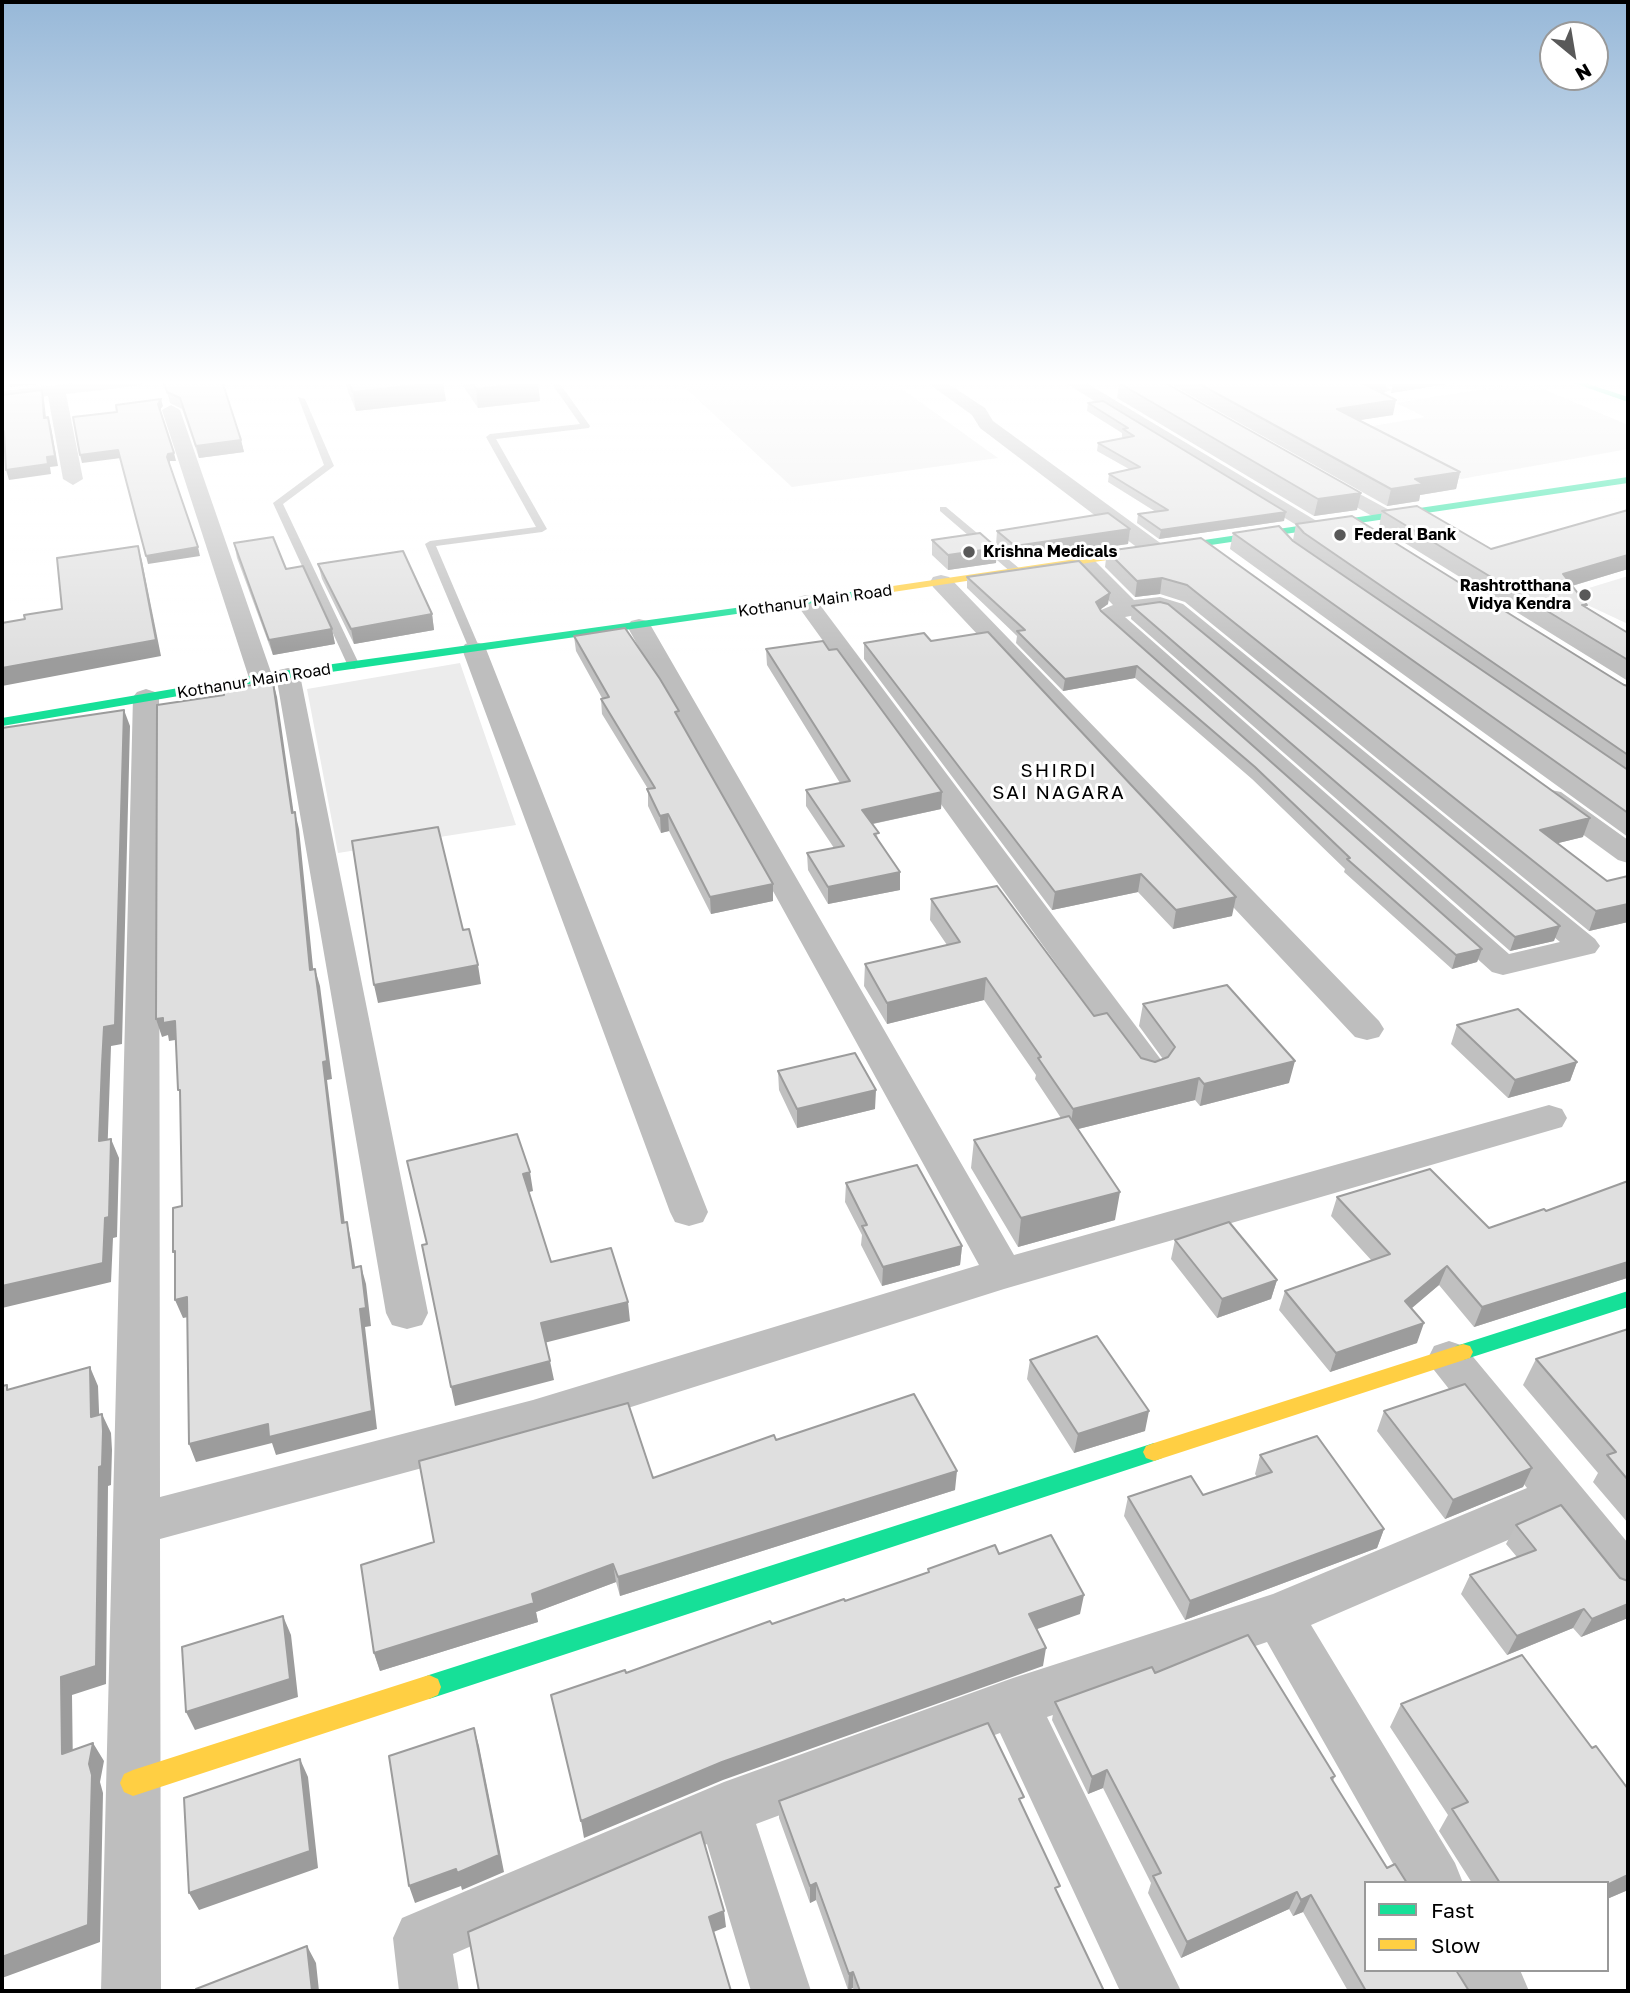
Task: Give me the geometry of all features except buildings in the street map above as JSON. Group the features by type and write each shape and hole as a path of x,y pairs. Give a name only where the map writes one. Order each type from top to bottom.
{"main road":[{"name":"Kothanur Main Road","path":"2,722 274,676 639,626 1203,543 1281,537 1313,527 1628,480"},
{"path":"133,1783 1628,1299"}],"street":[{"path":"72,474 73,479"},
{"path":"196,474 274,676 407,1313"},
{"path":"1053,474 1155,550"},
{"path":"1225,474 1313,527"},
{"path":"1312,474 1386,516"},
{"path":"1351,521 1386,543"},
{"path":"1203,543 1226,559"},
{"path":"1082,561 1128,607"},
{"path":"941,582 1367,1029"},
{"path":"806,602 1150,1069"},
{"path":"1160,604 1175,609 1584,946 1503,965 1109,615 1128,607 1160,604"},
{"path":"639,626 1004,1273"},
{"path":"474,649 689,1212"},
{"path":"131,1991 146,697"},
{"path":"1528,780 1628,854"},
{"path":"138,1524 533,1419 1004,1273 1549,1118"},
{"path":"1449,1358 1628,1579"},
{"path":"429,1991 422,1938 724,1809 1013,1703 1278,1615 1562,1495"},
{"path":"1278,1615 1434,1881"},
{"path":"1013,1703 1151,1991"},
{"path":"724,1809 781,1991"},
{"path":"1488,1972 1499,1991"}],"lane":[{"path":"318,474 278,503 354,666"},
{"path":"474,649 430,544 542,529 511,474"},
{"path":"943,509 1016,571"}],"shaded area":[{"path":"778,474 884,474 792,487"},
{"path":"1451,474 1489,474 1461,479"},
{"path":"1628,576 1628,624 1566,595"},
{"path":"460,663 516,825 338,853 307,689"}],"traffic: fast":[{"path":"1157,550 1628,480"},
{"path":"2,722 261,678 886,590"},
{"path":"1463,1352 1628,1299"},
{"path":"429,1687 1154,1452"}],"traffic: slow":[{"path":"886,590 1157,550"},
{"path":"1154,1452 1463,1352"},
{"path":"133,1783 429,1687"}],"place":[{"name":"Federal Bank","path":"1340,535"},
{"name":"Krishna Medicals","path":"969,552"},
{"name":"Rashtrotthana Vidya Kendra","path":"1585,595"}],"district":[{"name":"SHIRDI SAI NAGARA","path":"1059,782"}]}
